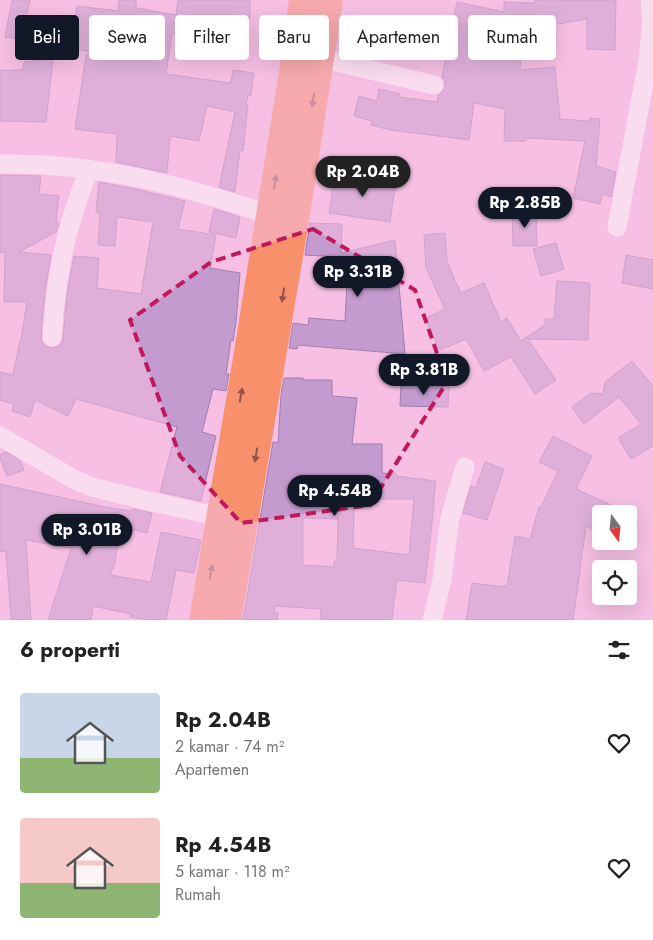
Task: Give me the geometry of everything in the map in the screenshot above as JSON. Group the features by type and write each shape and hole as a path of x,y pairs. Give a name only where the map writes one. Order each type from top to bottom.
{"highway":[{"path":"227,620 258,367 270,215 303,0"},
{"path":"327,15 329,0"},
{"path":"203,620 220,517 258,367 320,60"}],"street":[{"path":"617,227 648,61 652,22 650,0"},
{"path":"328,60 434,85"},
{"path":"0,164 64,165 112,173 214,196 270,215"},
{"path":"52,337 54,296 63,249 74,206 89,169"},
{"path":"0,436 75,480 92,487 220,517"},
{"path":"432,620 442,580 450,518 465,467"}],"highlighted area":[{"path":"313,229 415,290 447,382 370,505 241,523 180,456 130,320 211,262"}],"building":[{"path":"12,0 30,0 27,15 15,15 15,39 5,37"},
{"path":"119,0 136,0 136,8 176,15 175,33 172,33 166,74 231,83 233,70 254,73 251,96 248,95 246,105 248,105 243,151 240,150 235,192 219,187 235,112 207,106 199,141 170,136 167,173 116,162 117,134 75,129 86,55 89,54 89,60 165,60 165,15 89,15 89,51 79,50 79,15 76,15 77,6 118,11"},
{"path":"178,0 250,0 250,19 249,15 176,15"},
{"path":"535,0 616,0 615,50 587,49 587,19 556,24 556,15 468,15 468,60 520,60 520,70 555,67 560,119 589,121 590,118 600,119 596,166 616,172 611,197 602,194 600,204 573,198 585,141 527,138 526,141 504,141 505,109 474,103 469,140 390,130 371,125 372,121 354,116 359,96 377,101 379,89 400,94 399,97 437,102 438,95 445,87 445,81 442,77 445,60 458,60 458,15 454,15 457,2 504,12 504,2 535,3"},
{"path":"53,60 46,122 0,121 0,70 23,70 24,62"},
{"path":"335,174 396,182 390,222 329,213"},
{"path":"0,175 41,176 39,194 59,196 56,220 59,224 56,232 19,252 51,255 45,291 41,336 42,342 46,346 52,348 62,343 67,294 74,256 99,258 97,288 141,294 153,222 117,217 115,246 98,245 100,213 96,212 99,182 185,201 178,229 216,235 210,268 240,273 236,322 233,341 231,340 226,374 229,374 226,391 213,389 202,432 216,436 201,501 160,492 177,427 76,399 68,416 35,400 30,417 12,411 14,404 0,400 0,372 13,375 27,302 4,302 5,251 0,253"},
{"path":"214,209 240,217 236,238 209,232"},
{"path":"536,211 537,246 513,246 512,212"},
{"path":"310,223 342,224 341,253 395,240 405,354 298,345 297,349 289,348 293,323 308,325 309,318 345,321 347,283 340,257 305,255"},
{"path":"445,233 447,262 461,293 484,283 501,322 507,318 521,341 545,325 545,319 554,319 557,281 590,283 588,340 528,339 556,380 535,394 511,357 484,371 466,339 440,350 428,325 428,317 445,309 426,268 424,235"},
{"path":"556,243 564,269 541,276 533,249"},
{"path":"626,255 653,260 653,289 622,283"},
{"path":"632,361 653,386 653,446 631,459 618,438 641,424 619,397 584,424 572,407 591,393 603,394 605,382"},
{"path":"284,378 332,380 332,396 357,398 352,444 382,444 382,473 436,481 425,583 397,580 392,620 320,620 321,609 275,606 274,612 278,613 277,620 243,620 273,442 278,443","holes":["359,499 414,499 409,555 353,548 354,508 359,508","303,518 338,519 337,561 334,561 334,567 303,565"]},
{"path":"401,384 449,386 448,407 400,406"},
{"path":"553,436 592,456 576,489 611,505 592,505 592,529 586,526 573,620 466,620 472,583 507,586 515,536 530,539 539,507 541,507 558,471 539,462"},
{"path":"6,452 20,461 24,470 7,476 0,458 0,455"},
{"path":"485,462 504,469 487,520 463,513 471,486 476,488"},
{"path":"0,484 105,507 152,513 147,533 122,527 116,560 110,575 151,582 161,532 201,540 194,573 176,570 166,620 130,617 131,614 93,606 91,620 48,620 71,548 26,540 31,620 11,620 6,551 0,552"}]}
